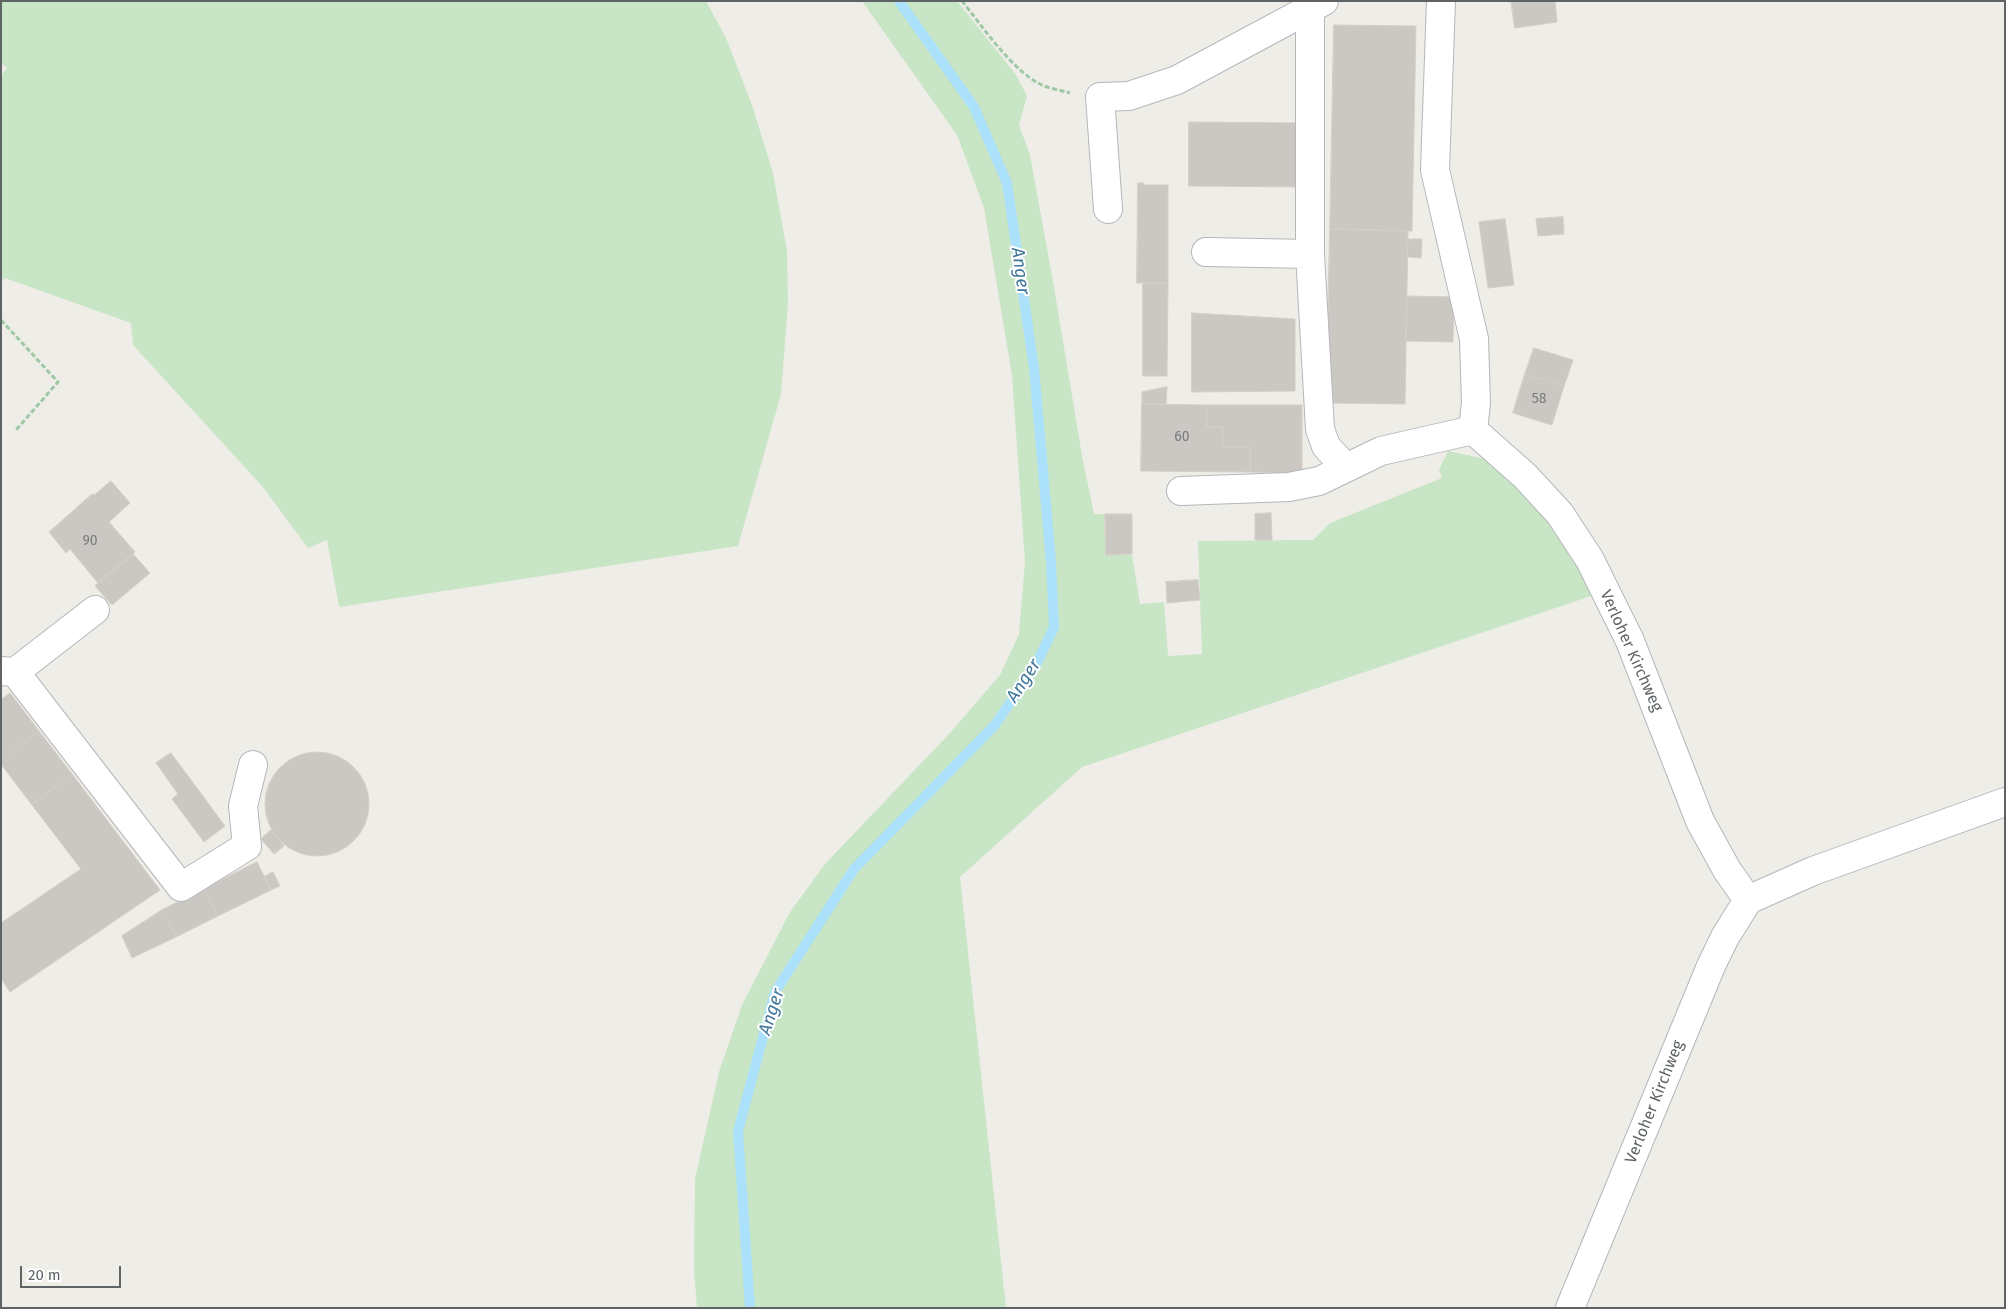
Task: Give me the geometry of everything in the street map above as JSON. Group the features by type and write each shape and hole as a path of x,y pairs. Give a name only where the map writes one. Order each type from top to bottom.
{"street":[{"path":"1181,491 1288,487 1319,480 1382,450 1473,430 1476,403 1474,339 1436,170 1441,1"},
{"path":"1108,209 1100,97 1129,96 1177,80 1317,5 1310,254 1320,429 1326,446 1345,467"},
{"path":"1206,252 1310,254"},
{"name":"Verloher Kirchweg","path":"1473,430 1525,476 1560,514 1590,560 1630,641 1700,821 1727,870 1748,900 1728,931 1711,966 1570,1308"},
{"path":"96,610 8,671 181,887 247,846 243,806 253,765"},
{"path":"1748,900 1813,871 2005,802"}],"path":[{"path":"962,1 1010,60 1041,85 1069,93 1100,97"},
{"path":"1,320 58,382 16,430"}],"green space":[{"path":"1,1 706,1 726,38 752,105 773,173 787,251 788,303 781,394 738,546 339,607 327,540 308,548 262,486 133,345 131,323 5,278 1,282 1,76 7,68 1,63"},
{"path":"862,1 957,1 1016,75 1027,96 1019,125 1030,155 1082,456 1094,514 1104,514 1106,555 1132,555 1140,604 1164,602 1168,656 1202,654 1198,541 1313,540 1330,523 1442,478 1439,470 1448,451 1500,462 1522,476 1603,592 1082,767 960,877 1006,1308 697,1308 694,1270 695,1179 719,1072 742,1005 790,912 825,864 950,733 1000,675 1019,634 1025,562 1012,375 984,208 957,135"}],"building":[{"path":"1511,1 1555,1 1557,22 1515,28"},
{"path":"1334,25 1416,26 1412,231 1330,229"},
{"path":"1189,122 1305,123 1304,187 1189,186"},
{"path":"1138,183 1144,183 1143,185 1168,185 1168,283 1137,283"},
{"path":"1563,217 1564,234 1538,236 1536,219"},
{"path":"1505,219 1514,285 1488,288 1479,222"},
{"path":"1330,229 1408,231 1405,404 1329,403 1326,405"},
{"path":"1408,239 1422,239 1421,258 1408,257"},
{"path":"1143,283 1168,283 1167,376 1143,376"},
{"path":"1407,296 1454,297 1453,342 1406,341"},
{"path":"1192,313 1295,319 1295,391 1192,392"},
{"path":"1534,348 1573,360 1564,386 1525,374"},
{"path":"1525,374 1564,386 1552,425 1513,413"},
{"path":"1167,387 1166,404 1142,404 1142,392"},
{"path":"1142,404 1207,405 1207,427 1223,427 1224,447 1250,447 1250,472 1141,471"},
{"path":"1207,405 1302,405 1302,473 1250,472 1250,447 1224,447 1223,427 1207,427"},
{"path":"111,481 130,503 109,522 135,552 98,583 70,549 66,553 49,532 92,494 94,495"},
{"path":"1271,513 1272,540 1255,540 1255,514"},
{"path":"1105,514 1132,514 1132,554 1106,555"},
{"path":"133,554 150,573 112,605 95,586"},
{"path":"1198,580 1200,600 1167,603 1166,582"},
{"path":"10,693 39,731 1,760 1,700"},
{"path":"39,731 72,774 32,805 1,764 1,760"},
{"path":"317,752 337,756 354,767 365,784 369,804 365,824 354,841 337,852 317,856 297,852 280,841 269,824 265,804 269,784 280,767 297,756"},
{"path":"171,753 225,826 204,842 172,799 178,794 156,763"},
{"path":"72,774 160,890 10,992 1,978 1,923 81,869 32,805"},
{"path":"271,830 284,846 274,854 261,839"},
{"path":"257,862 271,890 218,916 204,889"},
{"path":"273,872 280,886 271,890 264,877"},
{"path":"204,889 218,916 176,937 162,910"},
{"path":"162,910 176,937 132,958 122,936"}],"waterway":[{"name":"Anger","path":"750,1308 738,1131 775,992 854,869 994,726 1035,667 1054,627 1051,562 1034,368 1007,183 974,107 899,1"}]}
